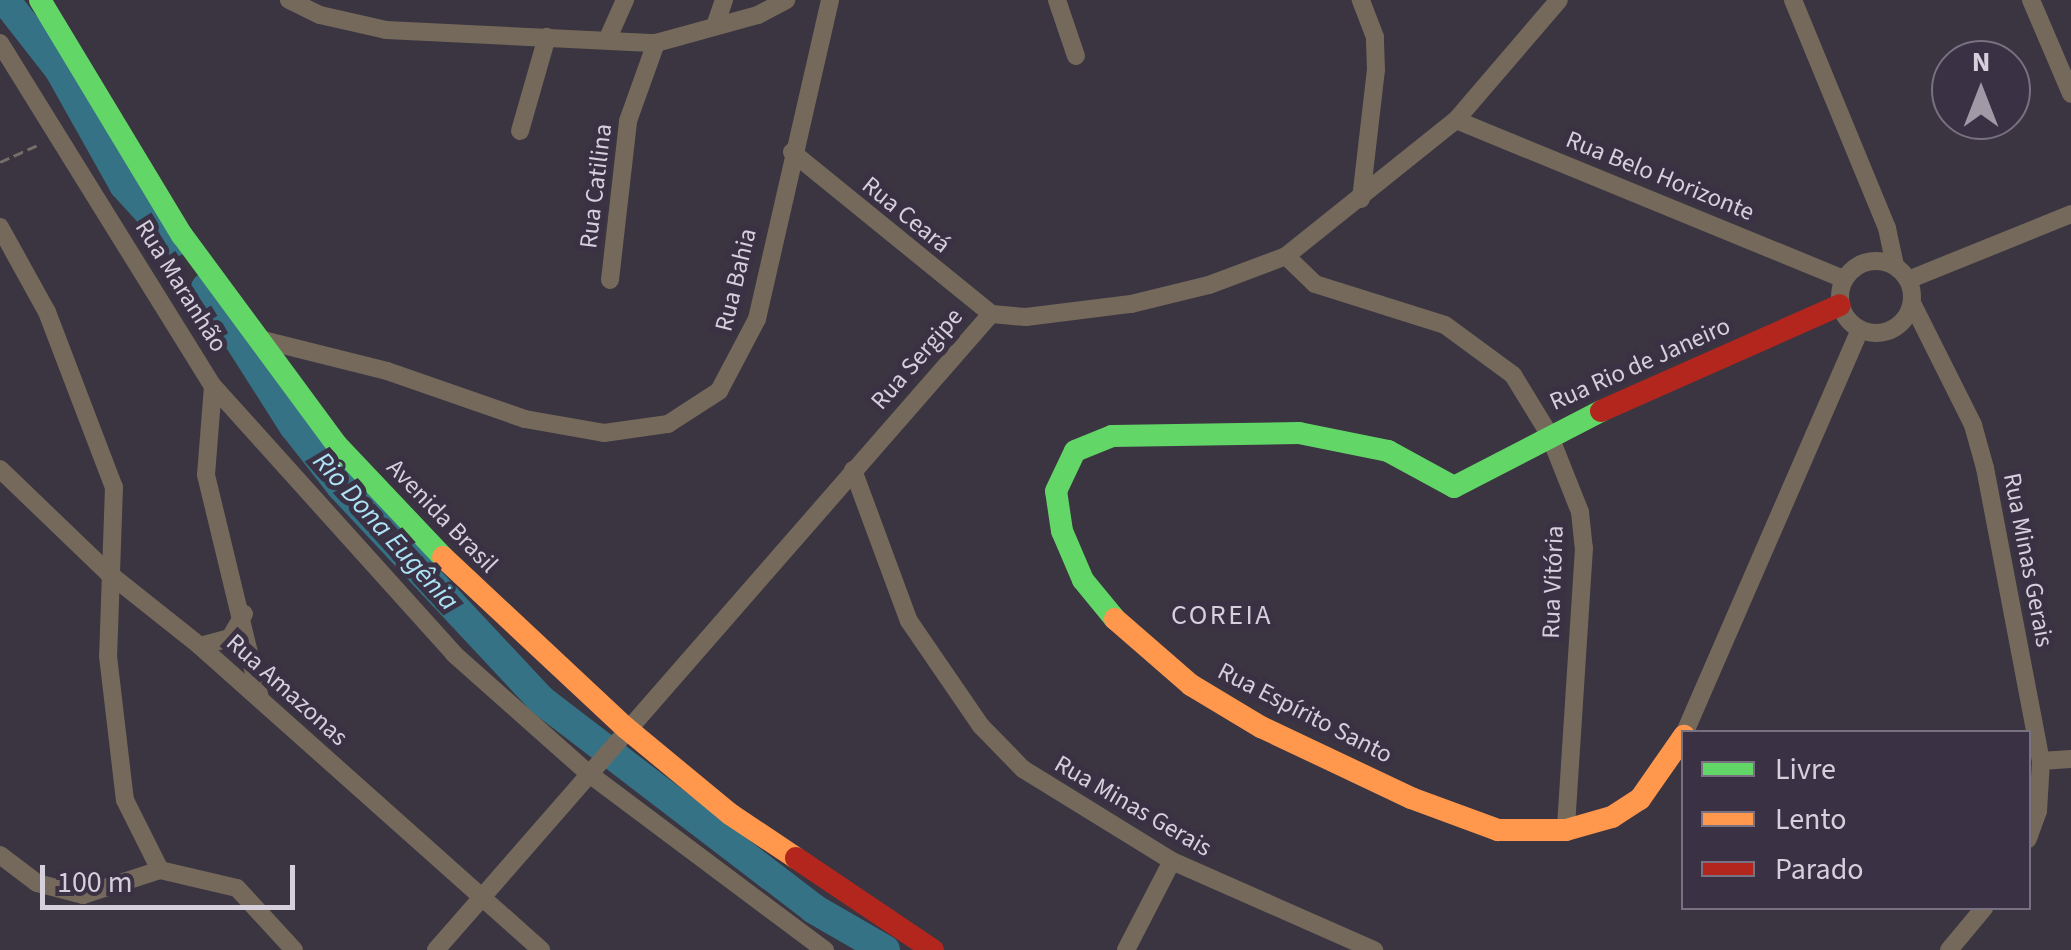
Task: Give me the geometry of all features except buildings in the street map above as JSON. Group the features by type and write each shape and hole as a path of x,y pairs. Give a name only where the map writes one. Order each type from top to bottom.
{"street":[{"name":"Avenida Brasil","path":"40,0 131,160 336,444 416,532 620,734 730,814 932,950"},
{"path":"289,0 320,16 386,30 656,43 786,0"},
{"path":"608,38 625,0"},
{"path":"715,26 724,0"},
{"name":"Rua Bahia","path":"262,340 331,355 525,419 604,432 668,424 719,391 739,362 757,318 792,152 830,0"},
{"path":"1056,0 1076,56"},
{"path":"1361,0 1375,37 1376,70 1361,199"},
{"name":"Rua Sergipe","path":"436,950 620,734 990,314 1026,316 1131,304 1209,285 1286,256 1456,120 1559,0"},
{"path":"1793,0 1887,228 1902,273 1912,303 1893,329 1860,330 1840,305 1844,279 1872,261 1902,273 2071,214"},
{"path":"2031,0 2071,94"},
{"path":"520,131 546,37"},
{"name":"Rua Maranhão","path":"0,43 213,386 206,474 244,612 260,699"},
{"name":"Rua Catilina","path":"610,280 628,121 656,43"},
{"name":"Rua Belo Horizonte","path":"1456,120 1844,279"},
{"name":"Rua Ceará","path":"792,152 990,314"},
{"path":"0,227 47,312 114,487 108,572 114,746 126,800 160,870"},
{"name":"Rua Vitória","path":"1286,256 1315,284 1445,325 1513,376 1549,434 1580,512 1584,548 1566,830"},
{"name":"Rua Minas Gerais","path":"1912,303 1981,454 2041,761 2038,811 2031,831"},
{"name":"Rua Rio de Janeiro","path":"1466,482 1549,434 1840,305"},
{"name":"Rua Espírito Santo","path":"1686,730 1860,330"},
{"path":"213,386 454,654 591,769 825,950"},
{"name":"Rua Espírito Santo","path":"1466,482 1441,485 1388,450 1350,438 1176,434 1112,436 1075,451 1056,491 1062,530 1083,580 1120,626 1191,685 1261,727 1410,798 1498,830 1566,830 1612,817 1640,799 1681,738"},
{"name":"Rua Amazonas","path":"0,469 108,572 200,646 541,950"},
{"name":"Rua Minas Gerais","path":"853,470 908,621 981,726 1023,769 1172,861 1374,950"},
{"path":"200,646 230,638 244,612"},
{"path":"2041,761 2071,759"},
{"path":"0,854 37,883 84,895 160,870 238,888 294,950"},
{"path":"1126,950 1172,861"},
{"path":"1949,950 1982,910"}],"path":[{"path":"0,162 60,136"}],"waterway":[{"name":"Rio Dona Eugênia","path":"5,0 59,69 124,185 175,241"},
{"name":"Rio Dona Eugênia","path":"206,288 294,426 341,486 541,700 814,909 885,950"}],"traffic: fast":[{"path":"40,0 182,235 336,444 443,557"},
{"path":"1115,619 1083,580 1062,531 1056,491 1075,451 1112,436 1299,433 1388,451 1454,487 1601,411"}],"traffic: slow":[{"path":"443,557 626,728 730,814 796,858"},
{"path":"1115,619 1191,685 1261,727 1411,798 1498,830 1566,830 1612,817 1640,799 1681,740"}],"traffic: jam":[{"path":"1601,411 1840,305"},
{"path":"796,858 933,950"}],"district":[{"name":"COREIA","path":"1222,615"}]}
